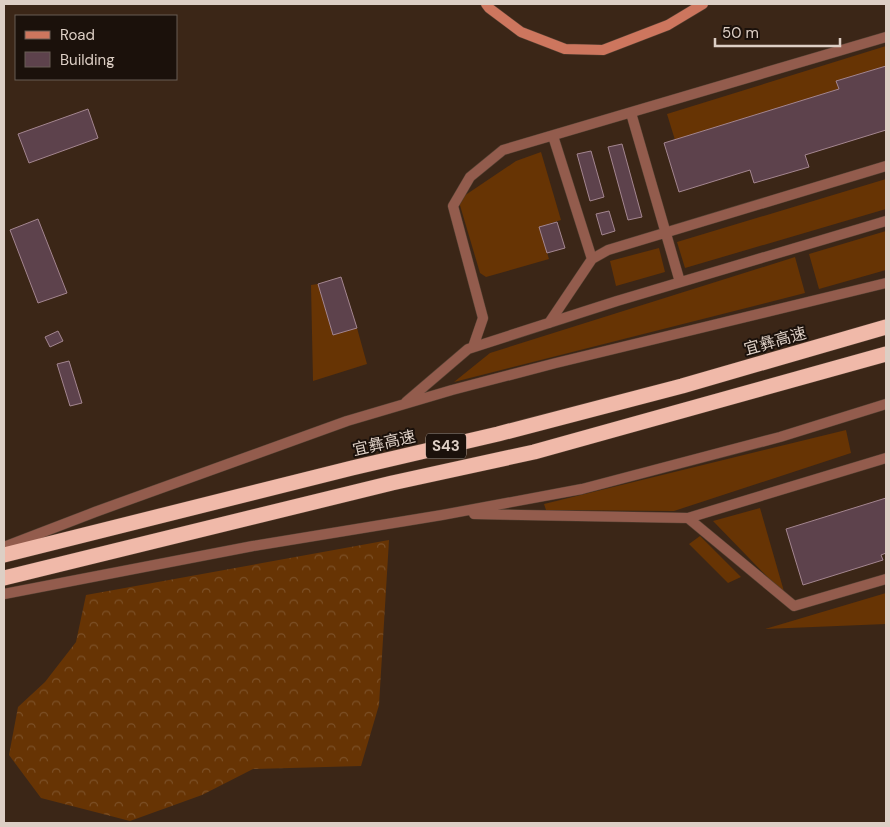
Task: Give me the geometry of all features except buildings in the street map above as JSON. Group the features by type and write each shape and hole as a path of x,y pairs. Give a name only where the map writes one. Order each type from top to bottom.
{"highway":[{"name":"宜彝高速","path":"4,555 352,468 498,434 682,386 886,327"},
{"name":"S43","path":"4,578 392,483 534,452 886,354"}],"main road":[{"path":"486,4 521,32 565,49 603,50 668,24 703,4"}],"lane":[{"path":"473,347 483,318 453,206 470,177 503,150 886,37"},
{"path":"630,113 680,282"},
{"path":"553,136 592,259"},
{"path":"549,323 592,259 608,250 886,166"},
{"path":"404,404 468,348 680,282 886,221"},
{"path":"4,547 347,421 556,362 886,283"},
{"path":"4,594 253,546 452,514 582,490 780,437 886,404"},
{"path":"452,514 688,518 886,458"},
{"path":"688,518 794,606 886,579"}],"green space":[{"path":"886,46 886,66 836,81 839,89 675,140 667,114"},
{"path":"541,152 561,220 539,227 549,259 486,277 480,273 459,202 461,198 516,161"},
{"path":"886,179 886,209 685,268 677,242"},
{"path":"886,231 886,270 819,289 809,254"},
{"path":"659,248 665,272 616,286 610,261"},
{"path":"795,257 805,293 454,382 490,353"},
{"path":"318,284 333,335 357,328 367,364 313,381 311,285"},
{"path":"846,430 851,453 674,511 546,510 544,504"},
{"path":"760,508 785,595 713,521"},
{"path":"700,536 741,577 728,583 689,544"},
{"path":"389,540 379,705 361,766 253,769 202,795 130,821 41,798 9,755 18,707 45,682 76,642 86,595"},
{"path":"886,593 886,624 765,629"}]}
